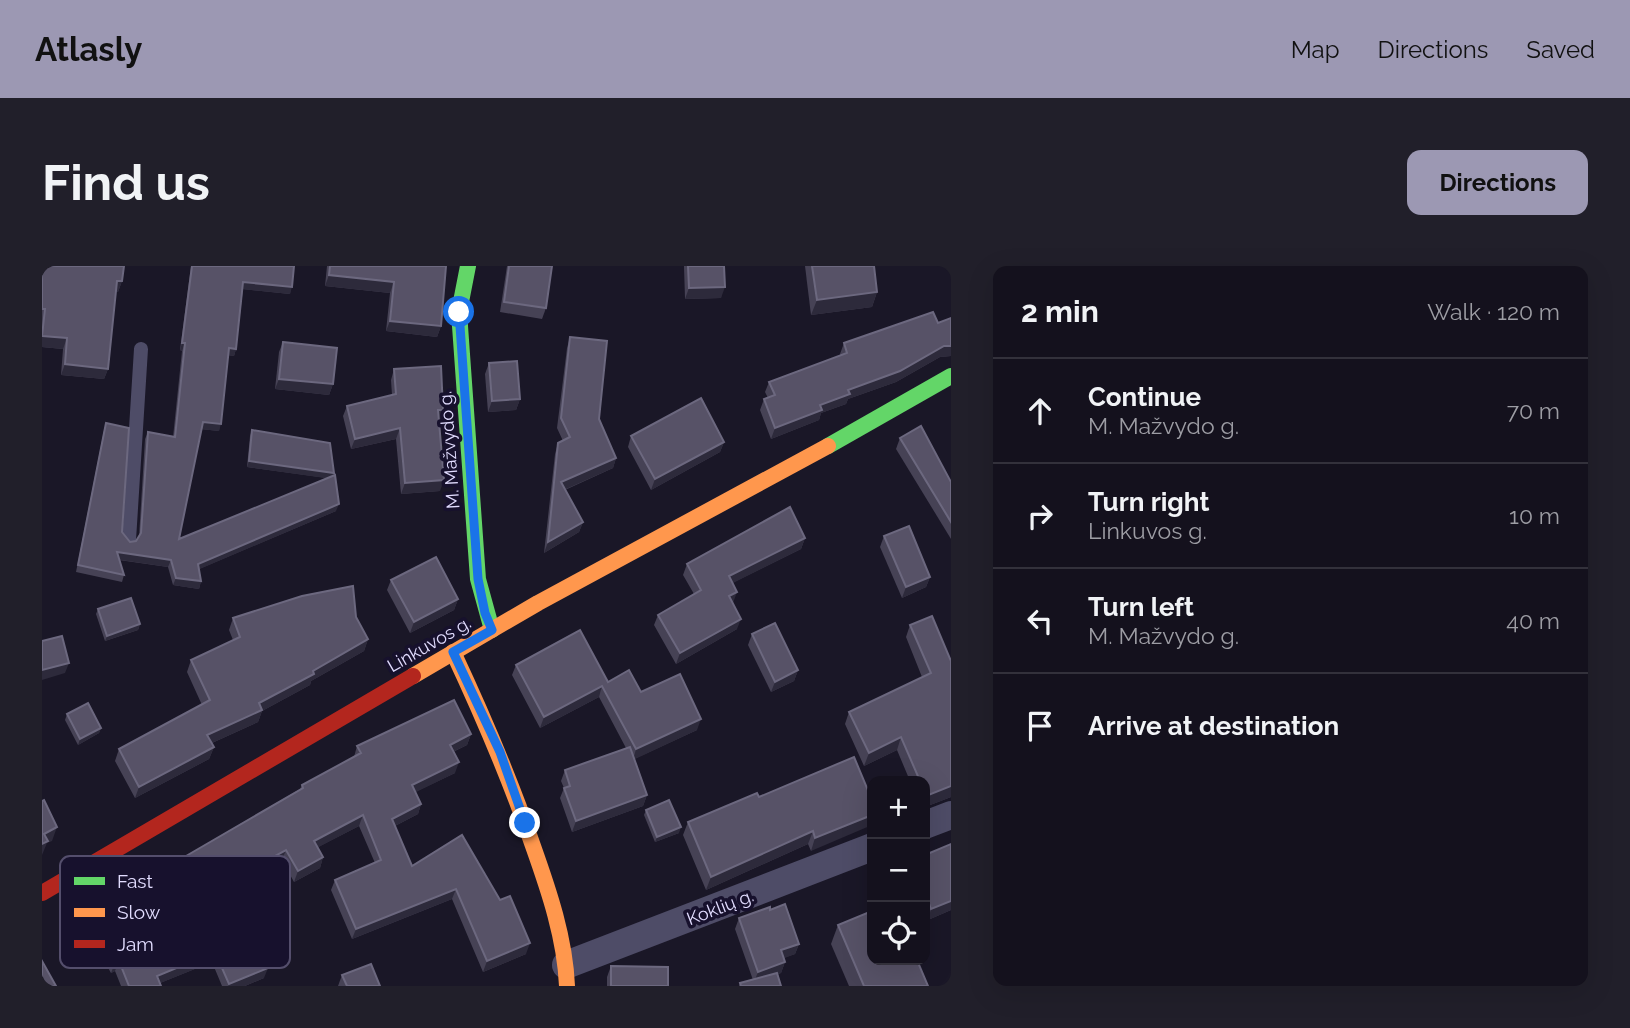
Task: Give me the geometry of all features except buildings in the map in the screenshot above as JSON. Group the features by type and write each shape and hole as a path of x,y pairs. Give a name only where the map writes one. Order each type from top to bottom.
{"street":[{"name":"M. Mažvydo g.","path":"468,266 459,312 478,579 485,613 492,630"},
{"name":"Linkuvos g.","path":"105,856 453,652 769,480 951,376"},
{"path":"453,652 500,752 549,892 566,976"},
{"path":"930,823 951,814"},
{"name":"Koklių g.","path":"566,976 867,848"},
{"name":"Linkuvos g.","path":"42,893 60,882"}],"lane":[{"path":"129,540 141,349"}],"traffic: fast":[{"path":"468,266 459,312 478,579 492,630"},
{"path":"828,446 951,376"}],"traffic: slow":[{"path":"413,676 538,603 828,446"},
{"path":"453,652 505,772 539,863 560,932 567,986"}],"traffic: jam":[{"path":"105,856 413,676"},
{"path":"42,893 60,882"}],"route":[{"path":"459,312 478,579 485,613 492,630 453,652 500,752 525,823"}]}
